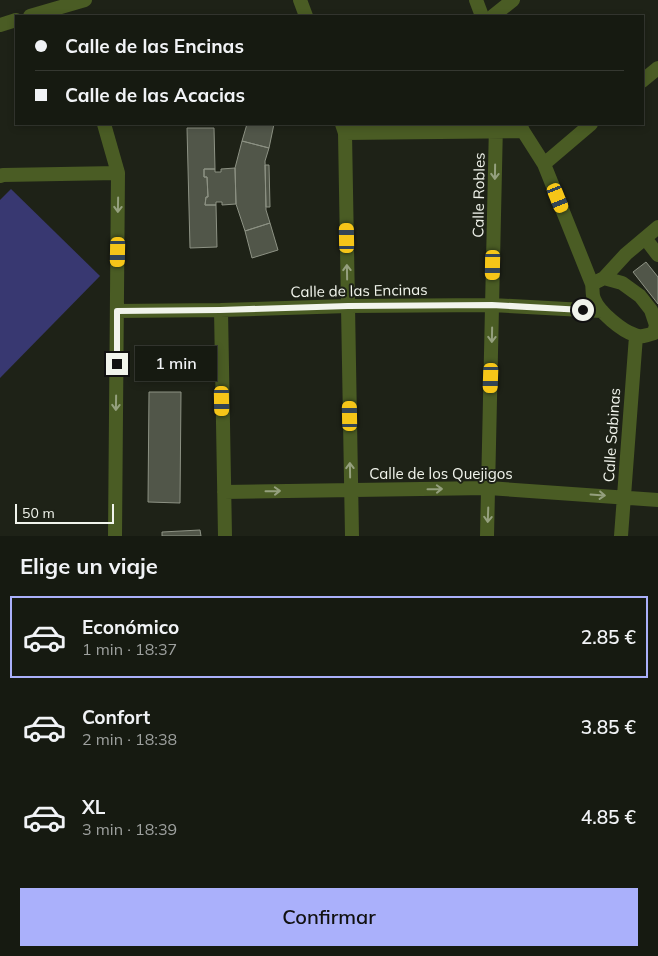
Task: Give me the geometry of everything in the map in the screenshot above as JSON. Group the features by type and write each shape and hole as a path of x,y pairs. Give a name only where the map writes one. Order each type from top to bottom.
{"street":[{"path":"38,15 69,11 85,0"},
{"path":"300,0 306,15"},
{"path":"476,0 482,15"},
{"path":"494,15 513,0"},
{"path":"0,25 15,20"},
{"path":"644,79 658,68"},
{"path":"104,125 118,173 115,536"},
{"path":"544,164 590,125"},
{"name":"Calle Robles","path":"487,536 496,127"},
{"path":"352,536 344,128 522,127 544,164 598,281"},
{"path":"0,176 118,173"},
{"path":"598,281 622,283 640,296 651,310 657,326 654,333 646,336 636,336 616,324 602,311 594,299 598,281 658,227"},
{"path":"644,238 658,255"},
{"name":"Calle de las Encinas","path":"117,311 492,305 602,311"},
{"path":"220,310 225,536"},
{"name":"Calle Sabinas","path":"621,536 636,336"},
{"name":"Calle de los Quejigos","path":"224,492 488,488 658,500"}],"shaded area":[{"path":"11,189 100,276 0,378 0,200"}],"building":[{"path":"247,125 274,125 269,148 242,141"},
{"path":"187,128 214,128 215,169 204,169 204,177 207,177 208,197 206,197 205,205 216,205 217,247 190,248"},
{"path":"242,141 269,148 265,161 266,210 270,223 245,231 236,204 235,168"},
{"path":"265,165 269,165 270,207 266,207"},
{"path":"235,168 236,204 222,205 222,202 216,202 216,205 205,205 206,197 208,197 207,177 204,177 204,169 215,169 215,172 221,172 221,169"},
{"path":"270,223 278,250 252,258 245,231"},
{"path":"646,262 658,277 658,304 633,272"},
{"path":"149,392 181,392 180,503 148,502"},
{"path":"200,530 201,536 162,536 162,532"}],"route":[{"path":"117,364 117,311 492,305 583,310"}]}
